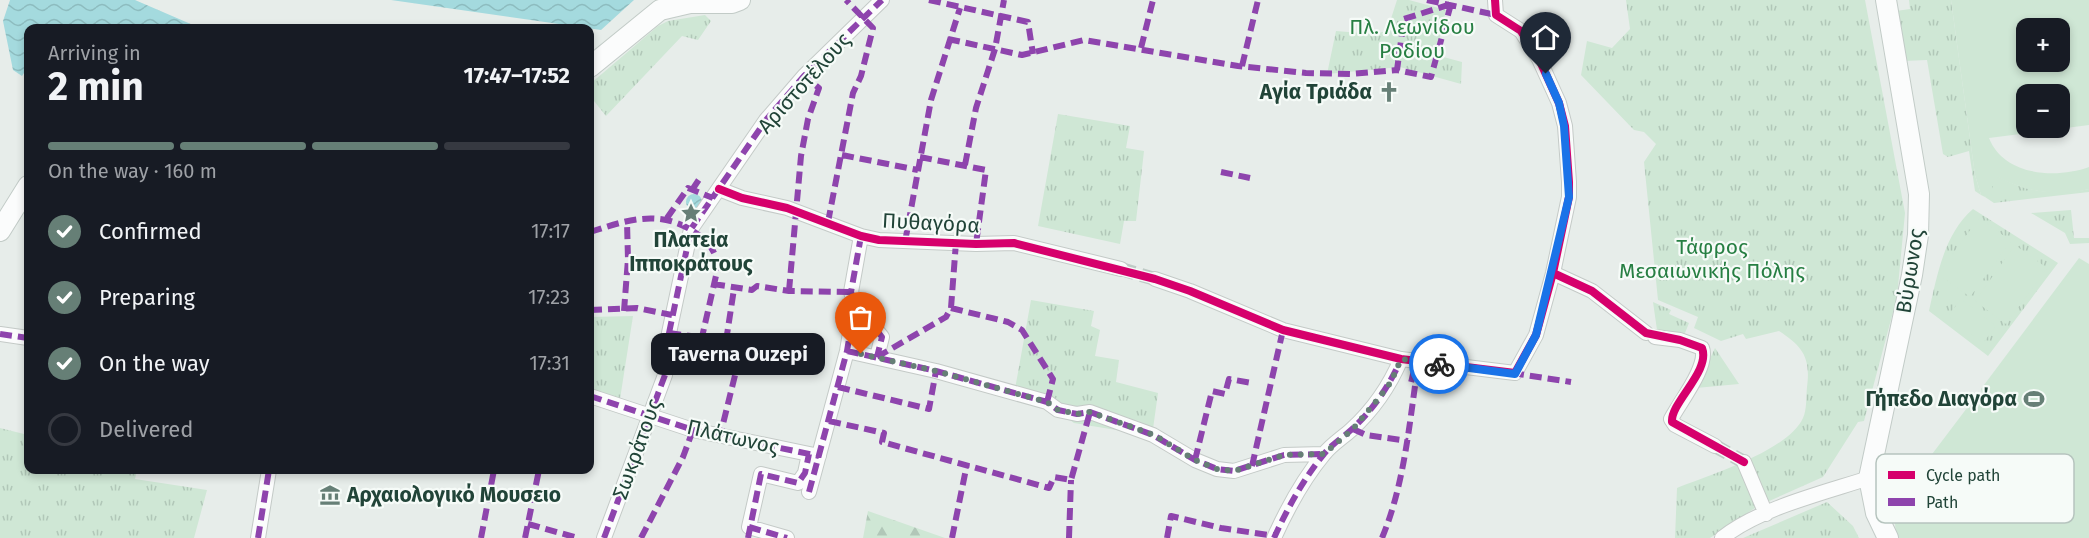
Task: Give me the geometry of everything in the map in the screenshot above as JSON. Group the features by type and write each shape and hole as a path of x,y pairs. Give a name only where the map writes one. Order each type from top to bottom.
{"street":[{"path":"594,64 660,10 674,5 732,3 740,0"},
{"name":"Αριστοτέλους","path":"719,189 766,120 882,0"},
{"path":"1155,279 1190,291 1283,330 1401,359 1515,374 1536,335 1553,273 1569,197 1564,126 1559,103 1539,59 1521,31 1496,15 1495,0"},
{"name":"Βύρωνος","path":"1876,513 1869,478 1912,275 1918,235 1919,194 1886,0"},
{"name":"Πυθαγόρα","path":"719,189 742,198 788,208 861,236 905,242 1014,243 1121,269"},
{"name":"Σωκράτους","path":"604,538 648,414 665,375 669,333 691,229 719,189"},
{"path":"0,231 24,192"},
{"path":"861,236 851,292 855,303 882,337 876,357"},
{"path":"1553,273 1592,291 1650,335 1680,340 1702,348 1704,356 1691,386 1671,419 1675,425 1715,446"},
{"path":"809,492 814,455 846,351 855,303"},
{"path":"0,334 24,337"},
{"path":"846,351 1047,402 1058,410 1077,414 1090,412 1154,435 1195,460 1217,469 1234,471 1284,455 1324,454"},
{"path":"1274,538 1294,500 1324,454 1353,429 1378,399 1391,382 1401,359"},
{"name":"Πλάτωνος","path":"594,397 693,430 814,455"},
{"path":"787,538 749,527 761,474 798,483 814,455"},
{"path":"1744,462 1764,509"},
{"path":"258,538 268,474"},
{"path":"1722,538 1764,509 1869,478"},
{"name":"Βύρωνος","path":"1881,523 1888,538"}],"green space":[{"name":"Πλ. Λεωνίδου Ροδίου","path":"1397,0 1409,0 1446,10 1436,55 1462,62 1461,84 1400,67 1327,74 1336,31 1373,34 1387,31"},
{"name":"Τάφρος Μεσαιωνικής Πόλης","path":"1626,0 1865,0 1905,213 1897,297 1864,421 1858,422 1823,477 1758,506 1710,538 1675,538 1677,488 1727,469 1765,451 1795,430 1805,411 1808,368 1799,347 1779,331 1746,339 1743,334 1721,341 1694,328 1698,317 1658,300 1644,162 1656,144 1644,132 1634,130 1581,75 1587,41 1612,48 1630,29"},
{"path":"1909,0 1951,0 1975,175 1981,195 1975,191 1969,151 1948,157 1943,154 1927,60 1904,61 1896,11 1910,9"},
{"path":"1951,0 2089,0 2089,125 2070,127 2070,84 2016,84 2016,134 1989,138 1996,151 2006,160 2032,171 2062,173 2089,167 2089,189 2064,193 2039,191 2015,185 1992,174 1992,194 1985,197 1981,195 1975,175"},
{"path":"705,15 711,21 698,40 682,36 606,116 594,101 594,81 658,26 668,21"},
{"path":"1058,114 1130,126 1126,148 1144,151 1136,221 1124,221 1120,244 1038,226"},
{"path":"1992,173 2015,184 2039,191 2064,192 2089,189 2089,192 1994,203 1985,197 1992,189"},
{"path":"1973,209 2058,263 1988,356 1929,311 1948,243 1963,219"},
{"path":"2071,210 2074,238 2089,238 2089,243 2070,244 2065,233 2031,213"},
{"path":"1979,218 2011,241 1970,297 1938,274"},
{"path":"2015,245 2047,268 2006,324 1975,301"},
{"name":"Γήπεδο Διαγόρα","path":"2079,258 2089,264 2089,538 1896,538 1895,523 2074,523 2074,454 1932,454 1973,400 1983,397 1981,389"},
{"path":"1961,299 1996,326 1983,343 1948,316"},
{"path":"1031,300 1094,311 1091,326 1100,330 1095,356 1119,360 1116,382 1158,393 1152,436 1074,423 1037,396 1015,389"},
{"path":"1653,302 1671,310 1669,314 1689,323 1685,333 1657,330"},
{"path":"633,316 620,399 594,391 594,317"},
{"path":"1715,348 1739,384 1696,388"},
{"path":"0,428 24,434 24,474 136,474 135,479 207,490 194,538 0,538"},
{"path":"1827,502 1853,526 1859,538 1743,538"},
{"path":"868,511 945,538 863,538"}],"water":[{"path":"10,0 135,0 191,24 24,24 24,73 22,76 13,70 3,21"},
{"path":"391,0 634,0 601,30 594,29 594,24 559,24"},
{"path":"691,194 697,194 702,202 700,208 691,210 686,205 686,199"}],"tunnel":[{"path":"1121,269 1155,279"},
{"path":"1715,446 1744,462"}],"marked path":[{"path":"828,222 853,93 861,76 873,28 846,0"},
{"path":"604,538 665,375 669,333 691,229 766,120 804,76 882,0"},
{"path":"929,0 1028,22 1033,54"},
{"path":"965,165 976,108 995,49 1004,0"},
{"path":"1141,48 1153,0"},
{"path":"1242,66 1258,0"},
{"path":"1427,0 1496,15"},
{"path":"1451,4 1431,77 1397,70 1404,19 1451,4"},
{"path":"905,242 931,100 960,8"},
{"path":"948,39 1022,55 1084,40 1238,66 1306,73 1350,74 1397,70"},
{"path":"789,291 801,156 808,119 819,88 804,76"},
{"path":"842,155 918,170"},
{"path":"920,157 986,170 976,244"},
{"path":"1221,172 1250,178"},
{"path":"692,190 700,178"},
{"path":"667,218 688,188 713,198"},
{"path":"594,231 633,220 659,219 686,227 704,239 714,253 718,267 702,337"},
{"path":"624,311 628,259 627,222"},
{"path":"809,492 847,351 855,303 851,292 861,236"},
{"path":"877,357 946,317 951,308 956,242"},
{"path":"713,284 752,290 757,286 789,291 851,292"},
{"path":"726,341 734,289"},
{"path":"855,303 882,337 877,357"},
{"path":"594,310 637,308 672,315"},
{"path":"951,308 1008,322 1022,330 1053,379 1047,402"},
{"path":"1252,466 1283,330"},
{"path":"669,333 743,343 720,436"},
{"path":"0,334 24,337"},
{"path":"847,351 936,371 1047,402 1058,410 1077,414 1090,412 1153,435 1195,460 1217,469 1234,471 1284,455 1324,454"},
{"path":"1274,538 1290,505 1310,473 1327,451 1374,406 1401,359"},
{"path":"1382,538 1395,501 1403,463 1415,386 1411,383 1416,361"},
{"path":"838,387 929,409 936,371"},
{"path":"1512,373 1571,382"},
{"path":"1195,460 1212,391 1225,394 1229,379 1252,383"},
{"path":"594,397 693,430 819,456"},
{"path":"829,421 884,433 882,442 1049,488 1054,477 1071,480 1090,412"},
{"path":"1353,429 1366,435 1408,441"},
{"path":"641,538 683,457 693,430"},
{"path":"748,538 761,474 798,483 805,473 809,454"},
{"path":"952,538 967,464"},
{"path":"258,538 268,474"},
{"path":"481,538 493,474"},
{"path":"525,538 538,474"},
{"path":"1069,538 1071,480"},
{"path":"1167,538 1171,516 1221,528 1275,536"},
{"path":"528,524 578,538"},
{"path":"749,527 787,538"}],"cycle path":[{"path":"719,189 742,198 787,208 861,236 879,240 976,244 1014,243 1155,279 1190,291 1283,330 1401,359 1515,373 1536,335 1553,273 1569,197 1569,182 1565,126 1559,103 1539,59 1521,31 1496,15 1495,0"},
{"path":"1553,273 1592,291 1646,333 1680,340 1702,348 1701,367 1677,406 1672,422 1744,462"}],"way so far":[{"path":"861,354 956,376 1047,402 1058,410 1077,414 1090,412 1154,435 1195,460 1217,469 1234,471 1284,455 1324,454 1353,429 1378,399 1391,382 1401,359 1439,364"}],"place":[{"name":"Αγία Τριάδα","path":"1389,92"},
{"name":"Πλατεία Ιπποκράτους","path":"691,213"},
{"name":"Taverna Ouzepi","path":"861,354"},
{"name":"Γήπεδο Διαγόρα","path":"2034,399"},
{"name":"Αρχαιολογικό Μουσειο","path":"330,495"}],"route":[{"path":"1439,364 1515,374 1536,335 1553,273 1569,197 1564,126 1559,103 1546,74"}]}
